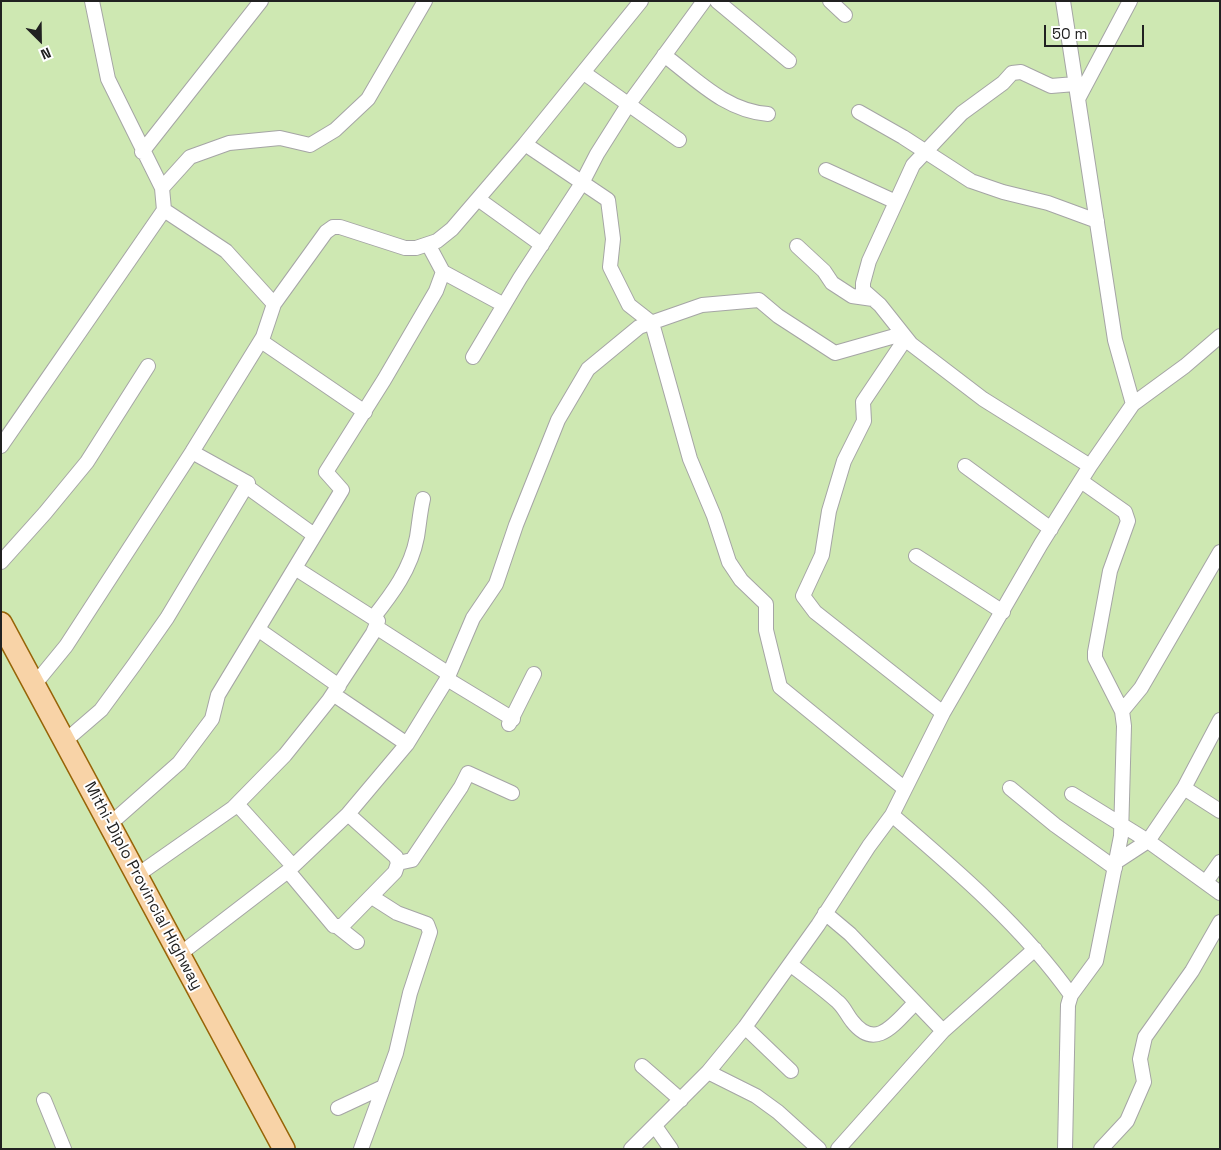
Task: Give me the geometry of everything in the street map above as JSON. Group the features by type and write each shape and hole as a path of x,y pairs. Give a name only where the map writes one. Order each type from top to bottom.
{"main road":[{"name":"Mithi-Diplo Provincial Highway","path":"1,623 284,1149"}],"street":[{"path":"1,446 164,210 162,188 142,152 108,79 92,1"},
{"path":"142,152 261,1"},
{"path":"162,188 190,157 229,143 280,138 310,145 335,130 368,99 425,1"},
{"path":"34,684 66,646 192,452 261,341 274,304 326,232 333,227 340,227 405,248 416,248 436,240 452,229 584,73 641,1"},
{"path":"473,357 582,183 597,154 628,105 704,1"},
{"path":"717,1 789,61"},
{"path":"830,1 845,15"},
{"path":"1063,1 1115,340 1133,404"},
{"path":"1078,99 1130,1"},
{"path":"664,56 731,106 750,113 768,114"},
{"path":"1075,84 1051,86 1021,72 1012,72 1003,83 962,113 913,165 869,261 863,290 904,336 983,400 1090,466"},
{"path":"584,73 679,140"},
{"path":"859,112 971,180 1003,192 1048,203 1097,221"},
{"path":"525,144 608,200 613,239 610,267 629,305 652,322 690,459 714,516 729,562 741,580 766,604 766,630 780,688 905,789"},
{"path":"826,170 896,202"},
{"path":"478,199 542,245"},
{"path":"164,210 226,251 274,304"},
{"path":"428,244 443,272 504,305"},
{"path":"797,246 824,271 832,283 852,296 873,299"},
{"path":"110,824 178,763 212,719 218,695 342,490 326,472 436,291 443,272"},
{"path":"180,954 291,869 348,814 407,744 448,676 473,618 496,584 516,525 558,420 588,369 639,327 702,305 759,300 778,316 835,352 904,336"},
{"path":"904,336 863,402 864,421 844,462 829,511 822,555 803,596 815,612 943,713"},
{"path":"631,1149 708,1072 745,1027 892,816 943,713 1051,529 1090,466 1133,404 1185,366 1220,336"},
{"path":"261,341 364,412"},
{"path":"1,562 87,462 148,366"},
{"path":"65,740 100,710 134,665 167,618 248,483 192,452"},
{"path":"964,466 1051,529"},
{"path":"1065,1149 1068,1005 1071,995 1096,961 1121,826 1124,726 1122,712 1095,658 1095,652 1110,571 1128,521 1125,512 1081,481"},
{"path":"246,486 314,535"},
{"path":"136,876 237,804 285,755 336,690 409,565 417,538 422,499"},
{"path":"1122,712 1141,688 1220,552"},
{"path":"916,556 1003,612"},
{"path":"295,568 511,722 534,674"},
{"path":"258,630 407,744"},
{"path":"1115,865 1148,841 1184,788 1220,720"},
{"path":"398,864 412,860 468,773 512,792"},
{"path":"1010,788 1055,825 1115,865"},
{"path":"1184,788 1220,811"},
{"path":"1072,794 1148,841 1220,893"},
{"path":"237,804 291,869 334,926 357,942"},
{"path":"338,927 342,926 372,897 395,872 398,864 396,857 348,814"},
{"path":"892,816 939,855 1036,949 1071,995"},
{"path":"1206,882 1220,862"},
{"path":"361,1149 396,1053 410,994 430,928 427,924 396,913 372,897"},
{"path":"825,913 871,955 943,1031"},
{"path":"1101,1149 1127,1121 1144,1082 1140,1059 1145,1037 1192,971 1220,922"},
{"path":"838,1149 943,1031 1036,949"},
{"path":"790,964 840,1003 852,1021 864,1034 877,1035 888,1030 915,1003"},
{"path":"745,1027 792,1072"},
{"path":"642,1066 681,1100"},
{"path":"708,1072 756,1096 778,1112 819,1149"},
{"path":"338,1108 384,1087"},
{"path":"44,1100 64,1149"},
{"path":"655,1126 671,1149"}],"green space":[{"path":"1,1 1220,1 1220,1149 1,1149"}]}
